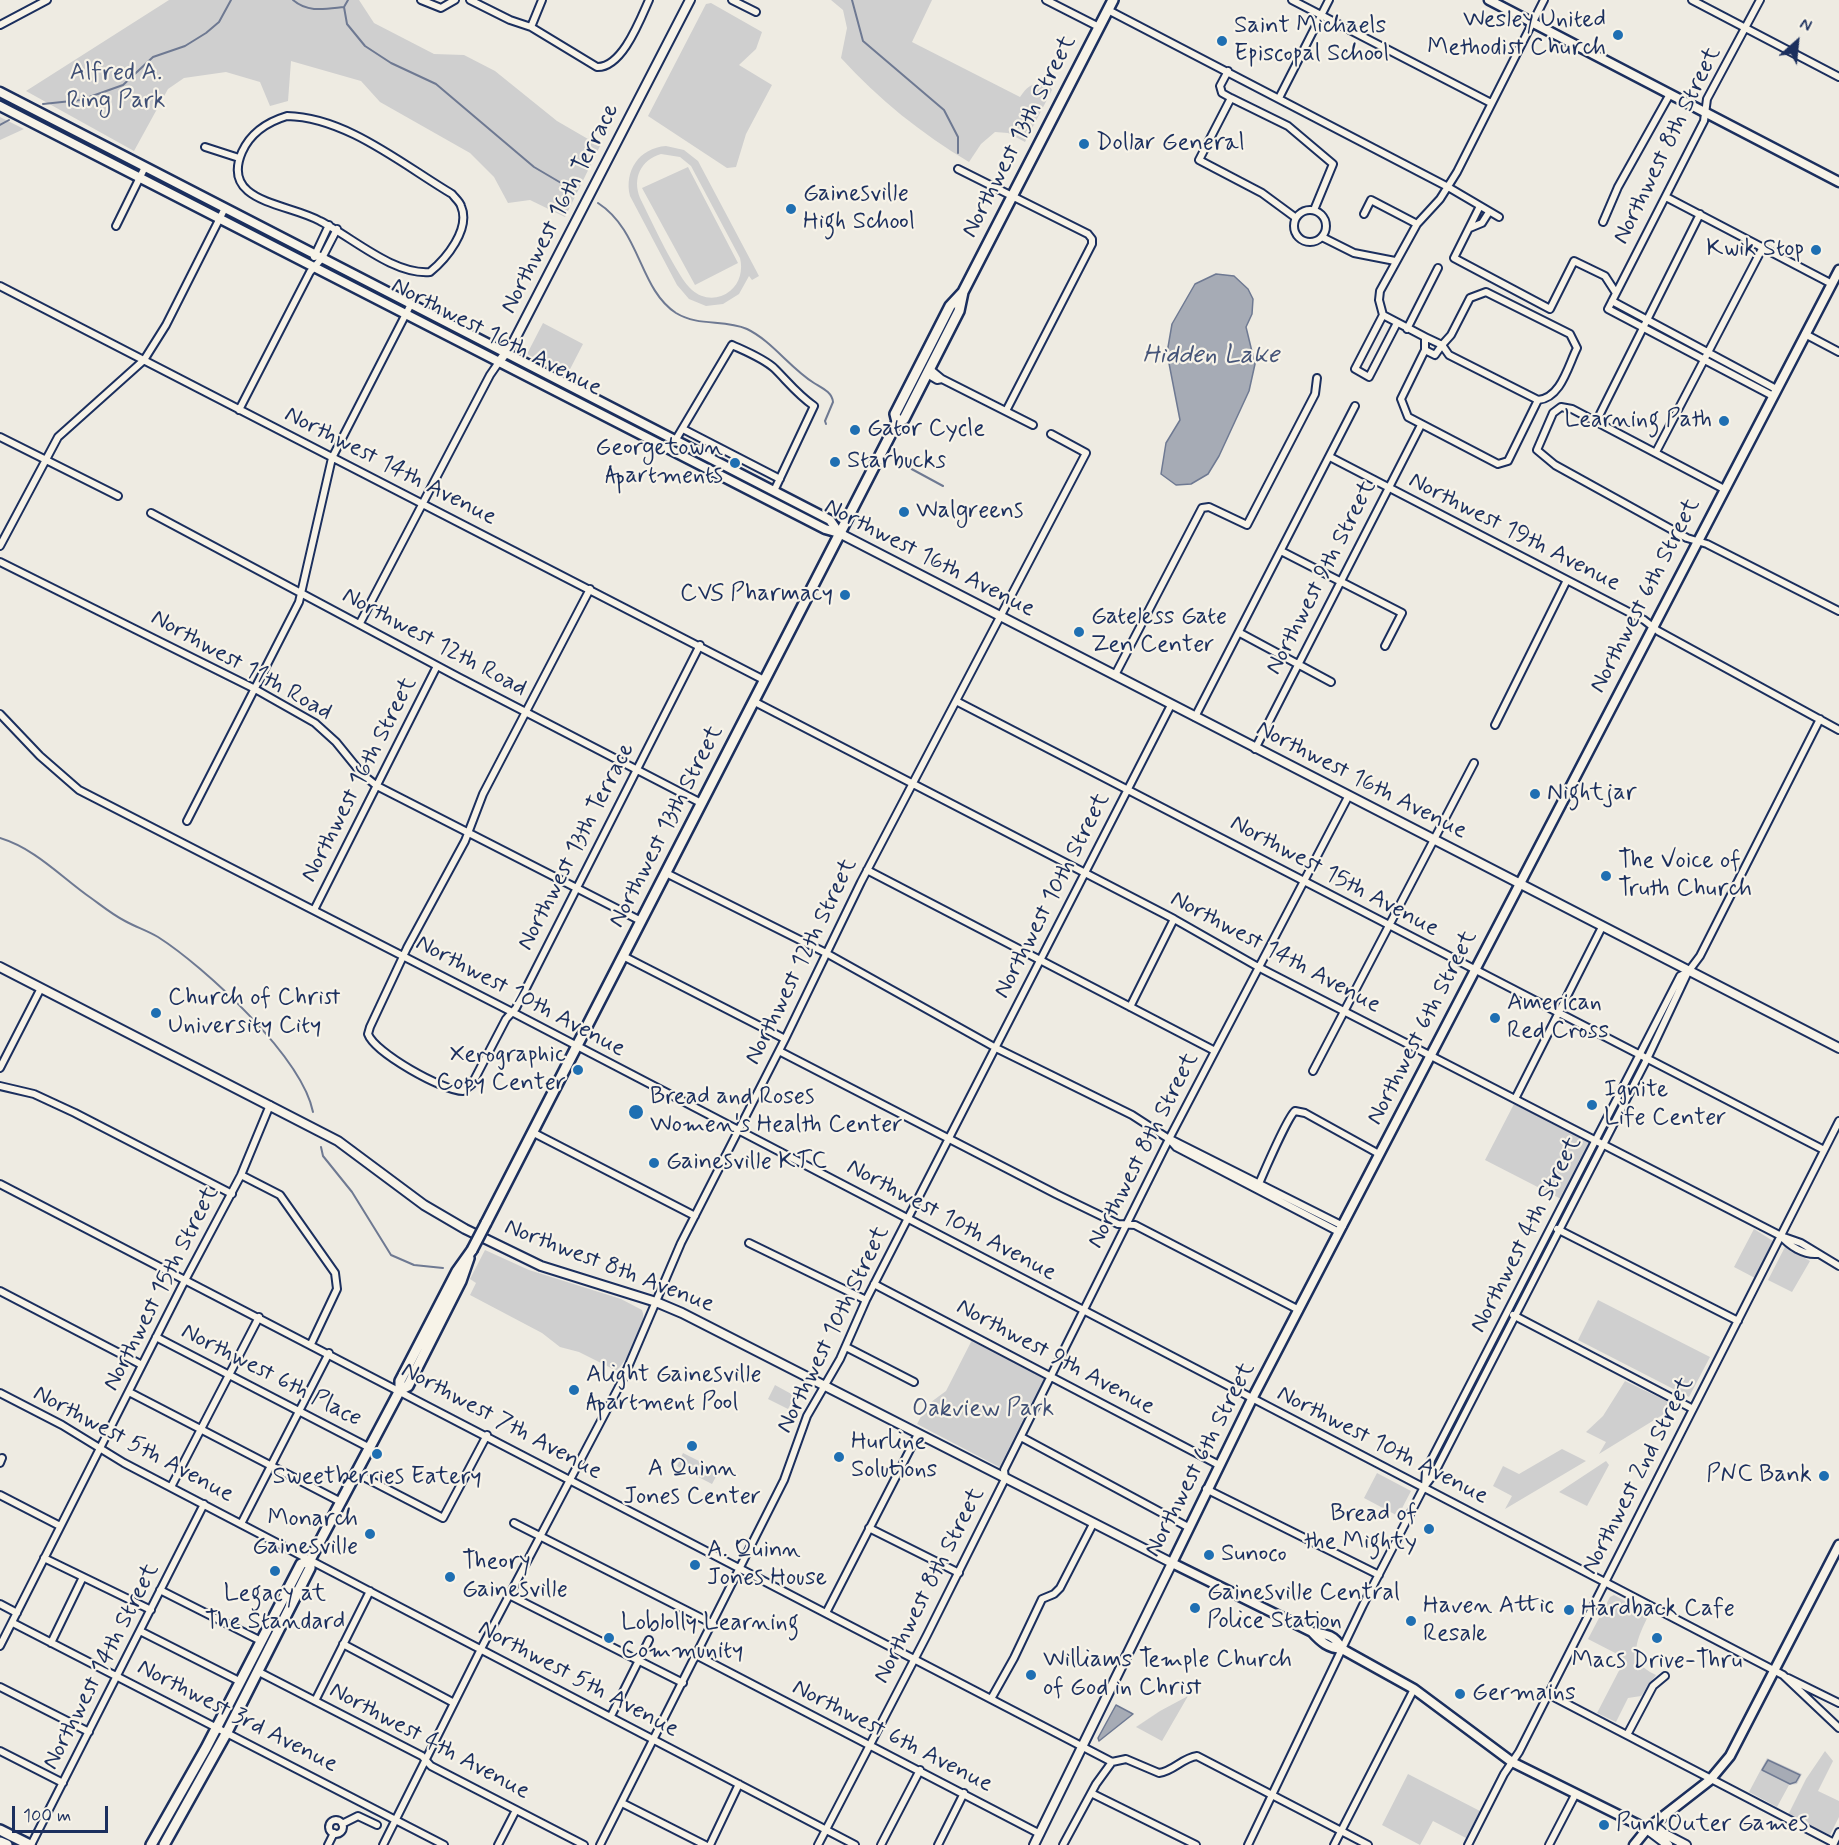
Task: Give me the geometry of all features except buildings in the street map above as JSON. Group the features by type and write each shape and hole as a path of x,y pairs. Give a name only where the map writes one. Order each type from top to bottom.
{"main road":[{"name":"Northwest 13th Street","path":"164,1845 227,1732 310,1568 310,1560 400,1390 408,1386 461,1281 472,1250 486,1222 839,533 897,422 904,419 959,311 963,292 1113,0"},
{"path":"1489,0 1839,182"},
{"name":"Northwest 16th Avenue","path":"0,92 830,520 839,533"},
{"name":"Northwest 16th Avenue","path":"0,106 825,529 839,533"},
{"path":"45,129 51,118"},
{"name":"Northwest 6th Street","path":"1172,1563 1206,1489 1252,1399 1696,541 1839,270"},
{"name":"Northwest 13th Street","path":"897,422 895,414 950,306 963,292"},
{"path":"928,372 926,366 949,320 950,306"},
{"path":"607,417 613,408"},
{"path":"669,449 675,441"},
{"path":"1634,1845 1647,1829 1710,1780 1730,1756 1839,1545"},
{"name":"Northwest 13th Street","path":"151,1845 217,1727 301,1564 310,1560"},
{"name":"Northwest 8th Avenue","path":"1172,1563 1312,1632 1332,1636 1342,1649 1414,1689 1512,1762 1647,1829"},
{"path":"0,1830 31,1845"},
{"path":"0,1842 7,1845"}],"street":[{"path":"0,25 47,0"},
{"path":"421,0 430,6 441,8 455,0"},
{"path":"470,0 510,20 531,27 580,58 597,67 606,68 613,63 629,40 649,0"},
{"path":"531,27 542,0"},
{"name":"Northwest 16th Terrace","path":"360,623 425,503 490,375 506,353 690,0"},
{"path":"732,0 756,12"},
{"path":"1047,0 1099,27"},
{"path":"1292,0 1491,103"},
{"path":"1278,98 1329,0"},
{"path":"1397,323 1369,377 1355,369 1383,315 1379,300 1380,291 1395,261 1417,224 1448,187 1544,0"},
{"path":"1692,0 1839,76"},
{"name":"Northwest 8th Street","path":"1642,327 1608,309 1704,121 1707,99 1760,0"},
{"path":"1108,10 1448,187 1499,217"},
{"path":"1228,71 1220,86 1222,93 1288,126 1333,164 1314,210"},
{"path":"1603,222 1618,187 1670,94"},
{"path":"1231,98 1199,160 1262,193 1296,218"},
{"path":"287,116 300,116 370,144 452,194 461,206 462,224 444,260 430,272 404,270 305,212 262,200 249,193 237,178 239,158 246,143 256,131 274,120 287,116"},
{"path":"205,147 239,158"},
{"path":"116,226 145,167"},
{"path":"958,169 1088,234 1092,239 1092,244 1006,411"},
{"path":"1666,197 1832,284"},
{"path":"1364,214 1371,200 1417,224"},
{"path":"1479,206 1454,258 1550,309 1574,261 1605,276 1616,293"},
{"path":"0,546 44,459 58,437 144,360 166,325 225,208"},
{"path":"1314,210 1303,211 1296,218 1294,228 1302,240 1313,242 1322,237"},
{"path":"1314,210 1325,221 1322,237"},
{"path":"1470,228 1482,223 1489,212"},
{"path":"1596,422 1700,214"},
{"path":"239,410 313,267 329,225"},
{"path":"318,256 337,229"},
{"path":"1322,237 1354,253 1395,261"},
{"path":"1656,452 1763,247"},
{"path":"1407,329 1438,268"},
{"name":"Northwest 14th Avenue","path":"0,286 332,458 425,503 764,680"},
{"path":"1383,315 1442,345 1449,355 1538,400 1550,397 1557,390 1577,348 1570,334 1486,292 1470,298 1451,335 1442,345 1435,356 1425,350"},
{"path":"1612,302 1707,352 1775,392"},
{"path":"188,821 299,603 332,458 411,304"},
{"path":"1642,327 1775,392"},
{"path":"1805,334 1839,352"},
{"path":"1425,337 1425,350 1401,399 1408,417 1421,425 1498,464 1508,460 1538,400"},
{"path":"675,441 732,345 744,350 774,368 787,384 814,406 774,491"},
{"path":"928,372 937,380 942,379 1033,425"},
{"path":"1115,675 1202,508 1209,507 1247,525 1315,394 1317,378"},
{"path":"1195,717 1355,406"},
{"path":"1724,489 1572,409 1562,407 1553,413 1537,450 1566,471 1687,538 1839,611"},
{"name":"Northwest 9th Street","path":"1256,748 1421,425"},
{"path":"683,429 780,479"},
{"name":"Northwest 12th Street","path":"383,1845 481,1649 630,1365 681,1243 786,1039 867,870 1086,453 1051,434"},
{"path":"0,437 118,496"},
{"name":"Northwest 19th Avenue","path":"1330,457 1644,620 1652,627 1839,730"},
{"name":"Northwest 12th Road","path":"151,513 437,666 701,803"},
{"name":"Northwest 16th Avenue","path":"839,533 1839,1048"},
{"path":"1281,551 1402,613 1385,646"},
{"name":"Northwest 11th Road","path":"0,562 255,689 325,730 356,768 377,786 641,921"},
{"path":"1495,725 1567,580"},
{"path":"404,956 468,834 483,794 528,713 590,589"},
{"path":"1240,633 1331,682"},
{"name":"Northwest 13th Terrace","path":"404,956 368,1034 374,1046 381,1051 445,1087 464,1091 472,1084 506,1019 512,1012 700,645"},
{"name":"Northwest 16th Street","path":"314,910 437,666"},
{"name":"Northwest 14th Avenue","path":"753,701 1174,919 1260,968 1780,1236 1801,1243 1839,1266"},
{"name":"Northwest 15th Avenue","path":"956,701 1557,1014 1824,1150"},
{"name":"Northwest 10th Street","path":"600,1845 784,1480 800,1434 846,1347 874,1284 1171,705"},
{"name":"Northwest 10th Avenue","path":"0,714 40,756 79,790 512,1012 1839,1703"},
{"name":"Northwest 4th Street","path":"1248,1845 1379,1575 1450,1443 1647,1059 1688,972 1700,956 1820,719"},
{"path":"1313,1071 1473,763"},
{"name":"Northwest 8th Street","path":"818,1845 958,1574 1005,1479 1004,1470 1169,1139 1348,797"},
{"path":"867,870 1215,1051"},
{"path":"666,873 826,953 996,1048 1132,1115 1169,1139 1341,1229"},
{"path":"1130,1006 1174,919"},
{"path":"1515,1099 1602,927"},
{"path":"623,956 786,1039"},
{"name":"Northwest 8th Avenue","path":"0,967 338,1141 424,1205 465,1229 541,1266 656,1302 1172,1563"},
{"name":"Northwest 4th Street","path":"1425,1487 1426,1470 1441,1440 1638,1055 1680,976 1688,972"},
{"path":"0,1068 41,988"},
{"path":"779,1051 1118,1224 1135,1226 1299,1310"},
{"path":"0,1086 34,1094 75,1113 232,1194"},
{"name":"Northwest 15th Street","path":"0,1646 185,1280 242,1175 270,1106"},
{"path":"1258,1186 1280,1143 1289,1117 1295,1111 1305,1113 1380,1155"},
{"name":"Northwest 2nd Street","path":"1468,1845 1548,1695 1839,1121"},
{"path":"532,1132 695,1216"},
{"path":"242,1175 280,1195 335,1273 337,1289 311,1344"},
{"name":"Northwest 7th Avenue","path":"0,1184 487,1435 1112,1762 1126,1759 1159,1773 1168,1772 1188,1757 1197,1756 1272,1794"},
{"path":"1552,1226 1738,1321"},
{"path":"749,1243 866,1300"},
{"name":"Northwest 9th Avenue","path":"874,1284 1219,1465"},
{"path":"0,1290 142,1365"},
{"path":"1507,1312 1693,1409"},
{"path":"171,1487 259,1317"},
{"name":"Northwest 6th Place","path":"156,1337 370,1448"},
{"path":"846,1347 914,1383"},
{"path":"241,1524 329,1353"},
{"path":"129,1392 341,1502"},
{"name":"Northwest 5th Avenue","path":"0,1393 171,1487 855,1845"},
{"path":"1464,1396 1472,1400"},
{"path":"826,1613 918,1434"},
{"path":"356,1473 443,1518 487,1435"},
{"path":"1021,1437 1188,1527"},
{"path":"1441,1440 1450,1443"},
{"path":"1206,1489 1379,1575"},
{"path":"0,1495 60,1526"},
{"name":"Northwest 14th Street","path":"31,1845 204,1504"},
{"path":"514,1523 712,1624"},
{"path":"991,1699 1014,1658 1042,1599 1060,1588 1093,1524"},
{"path":"869,1528 958,1574"},
{"path":"44,1558 151,1610"},
{"name":"Northwest 6th Street","path":"1034,1845 1172,1563"},
{"path":"51,1643 83,1577"},
{"path":"160,1590 261,1641"},
{"path":"315,1701 370,1591"},
{"path":"509,1595 683,1683"},
{"path":"0,1604 17,1613"},
{"name":"Northwest 3rd Avenue","path":"13,1623 444,1845"},
{"path":"140,1631 241,1682"},
{"path":"611,1716 650,1640"},
{"path":"344,1644 454,1703"},
{"name":"Northwest 6th Avenue","path":"696,1655 1040,1834"},
{"name":"Northwest 4th Avenue","path":"257,1671 426,1760 431,1766 584,1845"},
{"path":"1627,1735 1653,1686 1665,1676"},
{"path":"1786,1677 1802,1696 1839,1728"},
{"path":"0,1687 88,1732"},
{"path":"1334,1845 1414,1689"},
{"path":"1548,1695 1833,1844 1839,1832"},
{"path":"0,1751 63,1783"},
{"path":"1063,1845 1091,1793 1112,1762"},
{"path":"881,1845 920,1770"},
{"path":"710,1845 739,1784"},
{"path":"938,1845 964,1793"},
{"path":"1091,1793 1196,1845"},
{"path":"1272,1794 1368,1845"},
{"path":"1549,1845 1575,1795"},
{"path":"622,1803 705,1845"},
{"path":"498,1845 516,1810"},
{"path":"342,1824 358,1816 377,1825"},
{"path":"333,1833 330,1828 332,1822 338,1821 342,1824"},
{"path":"333,1833 342,1831 342,1824"},
{"path":"1647,1829 1655,1838 1668,1845"},
{"path":"1647,1829 1663,1833 1686,1845"},
{"path":"328,1845 333,1833"}],"green space":[{"name":"Alfred A. Ring Park","path":"169,0 359,0 374,23 434,54 464,55 495,71 557,121 600,146 565,217 530,200 508,203 494,177 470,153 380,102 361,81 291,61 288,101 270,106 260,82 226,72 184,78 168,89 134,151 26,91"},
{"path":"831,0 932,0 912,42 1020,97 1032,85 1049,85 1052,90 1025,142 1008,133 995,132 981,144 969,162 934,140 885,102 841,58 847,28 843,10"},
{"path":"711,3 762,32 756,49 739,65 772,85 746,134 736,167 727,168 648,116 706,4"},
{"path":"0,117 24,129 0,140"},
{"path":"666,146 684,150 698,161 759,276 752,280 749,276 739,294 723,304 706,306 689,299 677,285 630,196 629,178 636,162 648,151","holes":["661,154 680,157 691,166 740,258 741,272 738,280 730,291 721,296 711,298 701,296 686,284 664,247 640,198 637,184 643,165"]},
{"path":"688,167 738,263 695,285 642,188"},
{"path":"543,323 583,344 567,375 527,354"},
{"path":"1514,1104 1590,1142 1561,1199 1485,1160"},
{"path":"1754,1229 1773,1241 1755,1278 1734,1267"},
{"path":"1785,1247 1810,1261 1792,1292 1768,1280"},
{"path":"485,1250 529,1270 621,1299 642,1310 640,1333 617,1371 579,1352 560,1347 542,1333 470,1295 476,1283 470,1279"},
{"path":"1598,1300 1710,1357 1689,1397 1578,1340"},
{"name":"Oakview Park","path":"972,1340 1046,1379 1001,1468 917,1424 927,1405 946,1391"},
{"path":"1625,1381 1677,1406 1599,1454 1606,1442 1586,1432 1603,1416"},
{"path":"775,1385 795,1396 788,1409 768,1399"},
{"path":"1562,1449 1586,1461 1505,1509 1512,1496 1493,1486 1503,1466 1519,1474"},
{"path":"683,1453 719,1471 712,1484 677,1466"},
{"path":"1606,1461 1609,1465 1587,1506 1559,1492"},
{"path":"1377,1473 1411,1491 1398,1516 1364,1498"},
{"path":"1614,1595 1649,1614 1636,1648 1640,1663 1656,1675 1641,1696 1628,1698 1616,1722 1597,1713 1624,1661 1621,1656 1588,1639 1610,1597"},
{"path":"1188,1696 1162,1741 1136,1727 1160,1711"},
{"path":"1825,1751 1833,1761 1818,1791 1839,1801 1839,1817 1829,1837 1788,1815 1806,1779"},
{"path":"1767,1758 1802,1774 1797,1784 1789,1785 1777,1807 1749,1792"},
{"path":"1408,1774 1480,1811 1466,1838 1433,1821 1420,1845 1382,1825"}],"water":[{"name":"Hidden Lake","path":"1216,274 1234,276 1248,289 1253,299 1252,314 1246,327 1255,364 1249,391 1219,456 1208,474 1191,484 1176,485 1161,474 1166,443 1180,420 1167,353 1172,324 1195,284"},
{"path":"1116,1705 1133,1714 1099,1741 1098,1738"},
{"path":"1768,1760 1800,1775 1796,1782 1790,1784 1762,1770"}],"waterway":[{"path":"43,104 81,100 123,85 153,57 185,46 206,33 219,22 231,0"},
{"path":"293,0 305,7 317,9 344,7 348,0"},
{"path":"852,0 863,41 944,110 958,137 958,153"},
{"path":"344,7 347,24 365,46 391,63 436,84 534,167 573,190"},
{"path":"0,125 9,120"},
{"path":"598,203 623,229 654,290 664,303 685,317 703,322 738,326 765,340 805,377 831,396 833,402 825,421 826,424"},
{"path":"895,460 943,486"},
{"path":"0,838 37,856 112,913 158,937 200,969 225,991 272,1040 305,1090 313,1112"},
{"path":"321,1147 323,1156 352,1192 391,1255 414,1265 443,1268"}],"place":[{"name":"Wesley United Methodist Church","path":"1618,35"},
{"name":"Saint Michaels Episcopal School","path":"1222,41"},
{"name":"Dollar General","path":"1084,144"},
{"name":"Gainesville High School","path":"791,209"},
{"name":"Kwik Stop","path":"1816,250"},
{"name":"Learning Path","path":"1724,421"},
{"name":"Gator Cycle","path":"855,430"},
{"name":"Starbucks","path":"835,462"},
{"name":"Georgetown Apartments","path":"735,463"},
{"name":"Walgreens","path":"904,512"},
{"name":"CVS Pharmacy","path":"845,595"},
{"name":"Gateless Gate Zen Center","path":"1079,632"},
{"name":"Nightjar","path":"1535,794"},
{"name":"The Voice of Truth Church","path":"1606,876"},
{"name":"Church of Christ University City","path":"156,1013"},
{"name":"American Red Cross","path":"1495,1018"},
{"name":"Xerographic Copy Center","path":"578,1070"},
{"name":"Ignite Life Center","path":"1592,1105"},
{"name":"Bread and Roses Women's Health Center","path":"636,1112"},
{"name":"Gainesville KTC","path":"654,1163"},
{"name":"Alight Gainesville Apartment Pool","path":"574,1390"},
{"name":"A Quinn Jones Center","path":"692,1446"},
{"name":"Sweetberries Eatery","path":"377,1454"},
{"name":"Hurline Solutions","path":"839,1457"},
{"name":"PNC Bank","path":"1824,1476"},
{"name":"Bread of the Mighty","path":"1429,1529"},
{"name":"Monarch Gainesville","path":"370,1534"},
{"name":"Sunoco","path":"1209,1555"},
{"name":"A. Quinn Jones House","path":"695,1565"},
{"name":"Legacy at The Standard","path":"275,1571"},
{"name":"Theory Gainesville","path":"450,1577"},
{"name":"Gainesville Central Police Station","path":"1195,1608"},
{"name":"Hardback Cafe","path":"1569,1610"},
{"name":"Haven Attic Resale","path":"1411,1621"},
{"name":"Loblolly Learning Community","path":"609,1638"},
{"name":"Macs Drive-Thru","path":"1657,1638"},
{"name":"Williams Temple Church of God in Christ","path":"1031,1675"},
{"name":"Germains","path":"1460,1694"},
{"name":"PunkOuter Games","path":"1604,1825"}]}
